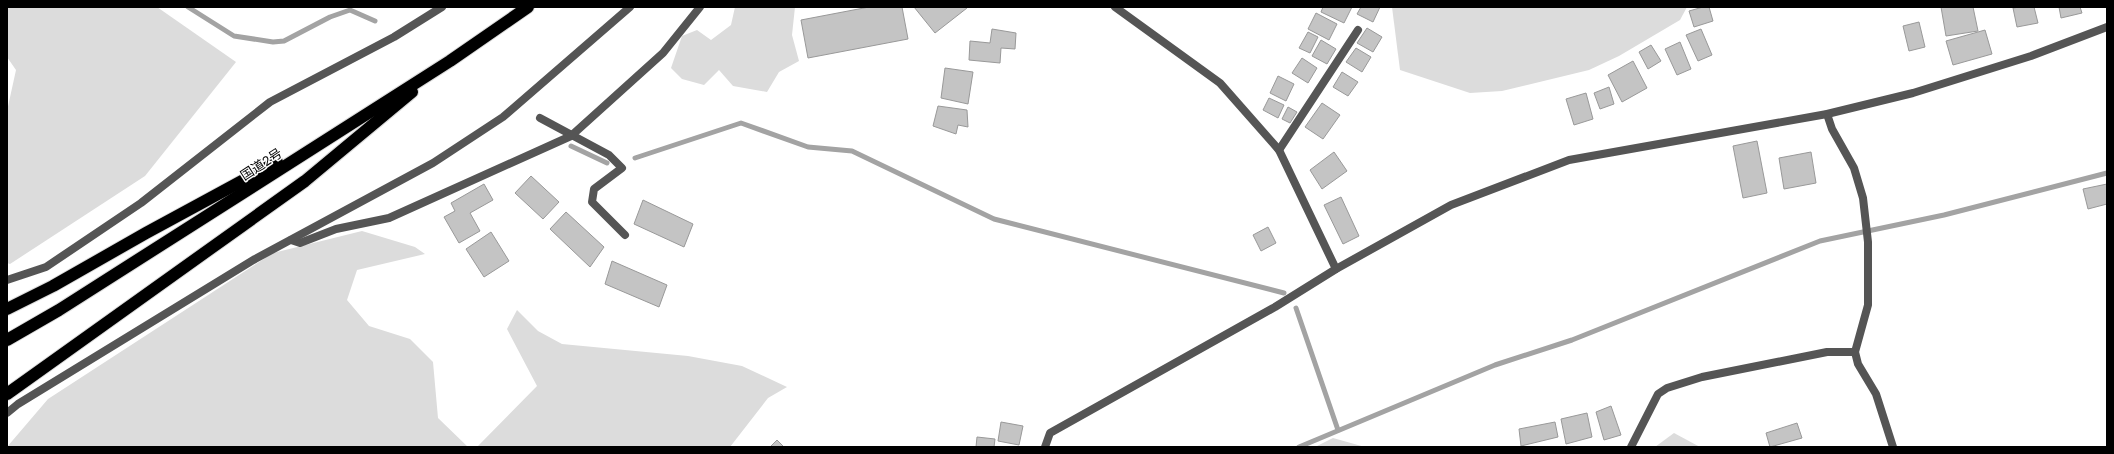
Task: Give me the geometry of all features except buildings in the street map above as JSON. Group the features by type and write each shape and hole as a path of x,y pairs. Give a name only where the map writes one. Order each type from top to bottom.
{"highway":[{"name":"国道2号","path":"7,340 59,310 450,61 528,7"},
{"path":"7,394 305,181 450,61"},
{"path":"7,308 53,286 146,233 364,115"}],"street":[{"path":"7,280 46,267 141,203 270,102 394,37 442,7"},
{"path":"7,413 18,404 255,259 432,163 503,117 630,7"},
{"path":"291,240 300,243 336,229 389,218 571,136 663,53 700,7"},
{"path":"1115,7 1220,83 1279,150 1336,269"},
{"path":"1045,447 1050,433 1275,307 1336,269 1451,205 1569,160 1827,114 1913,93 2031,56 2107,27"},
{"path":"1279,150 1358,30"},
{"path":"1827,114 1832,129 1854,168 1863,198 1868,242 1868,305 1854,352 1858,364 1876,394 1893,447"},
{"path":"540,118 571,136 609,155 622,168 594,189 592,202 626,235"},
{"path":"1631,447 1658,394 1666,388 1702,377 1827,352 1854,352"}],"shaded area":[{"path":"7,7 157,7 236,62 145,176 10,264 7,263 7,111 16,70 7,57"},
{"path":"735,7 795,7 792,35 799,61 779,72 767,92 733,86 719,70 704,85 682,79 671,68 682,36 697,30 711,40 731,25"},
{"path":"1392,7 1687,7 1680,20 1619,56 1589,70 1502,91 1470,93 1400,70"},
{"path":"362,231 415,247 425,254 357,270 347,300 369,326 410,339 433,362 438,418 468,447 7,447 48,399 273,253"},
{"path":"517,310 538,331 562,344 688,356 742,366 787,387 768,398 730,447 477,447 537,386 507,329"},
{"path":"1674,433 1700,447 1655,447"},
{"path":"1333,438 1365,447 1315,447"}],"waterway":[{"path":"188,7 234,36 273,42 284,41 330,17 350,10 375,21"},
{"path":"635,158 741,123 808,147 852,151 994,219 1284,293"},
{"path":"571,146 607,163"},
{"path":"1299,447 1495,365 1572,340 1820,241 1944,215 2107,173"},
{"path":"1296,308 1338,430"}]}
